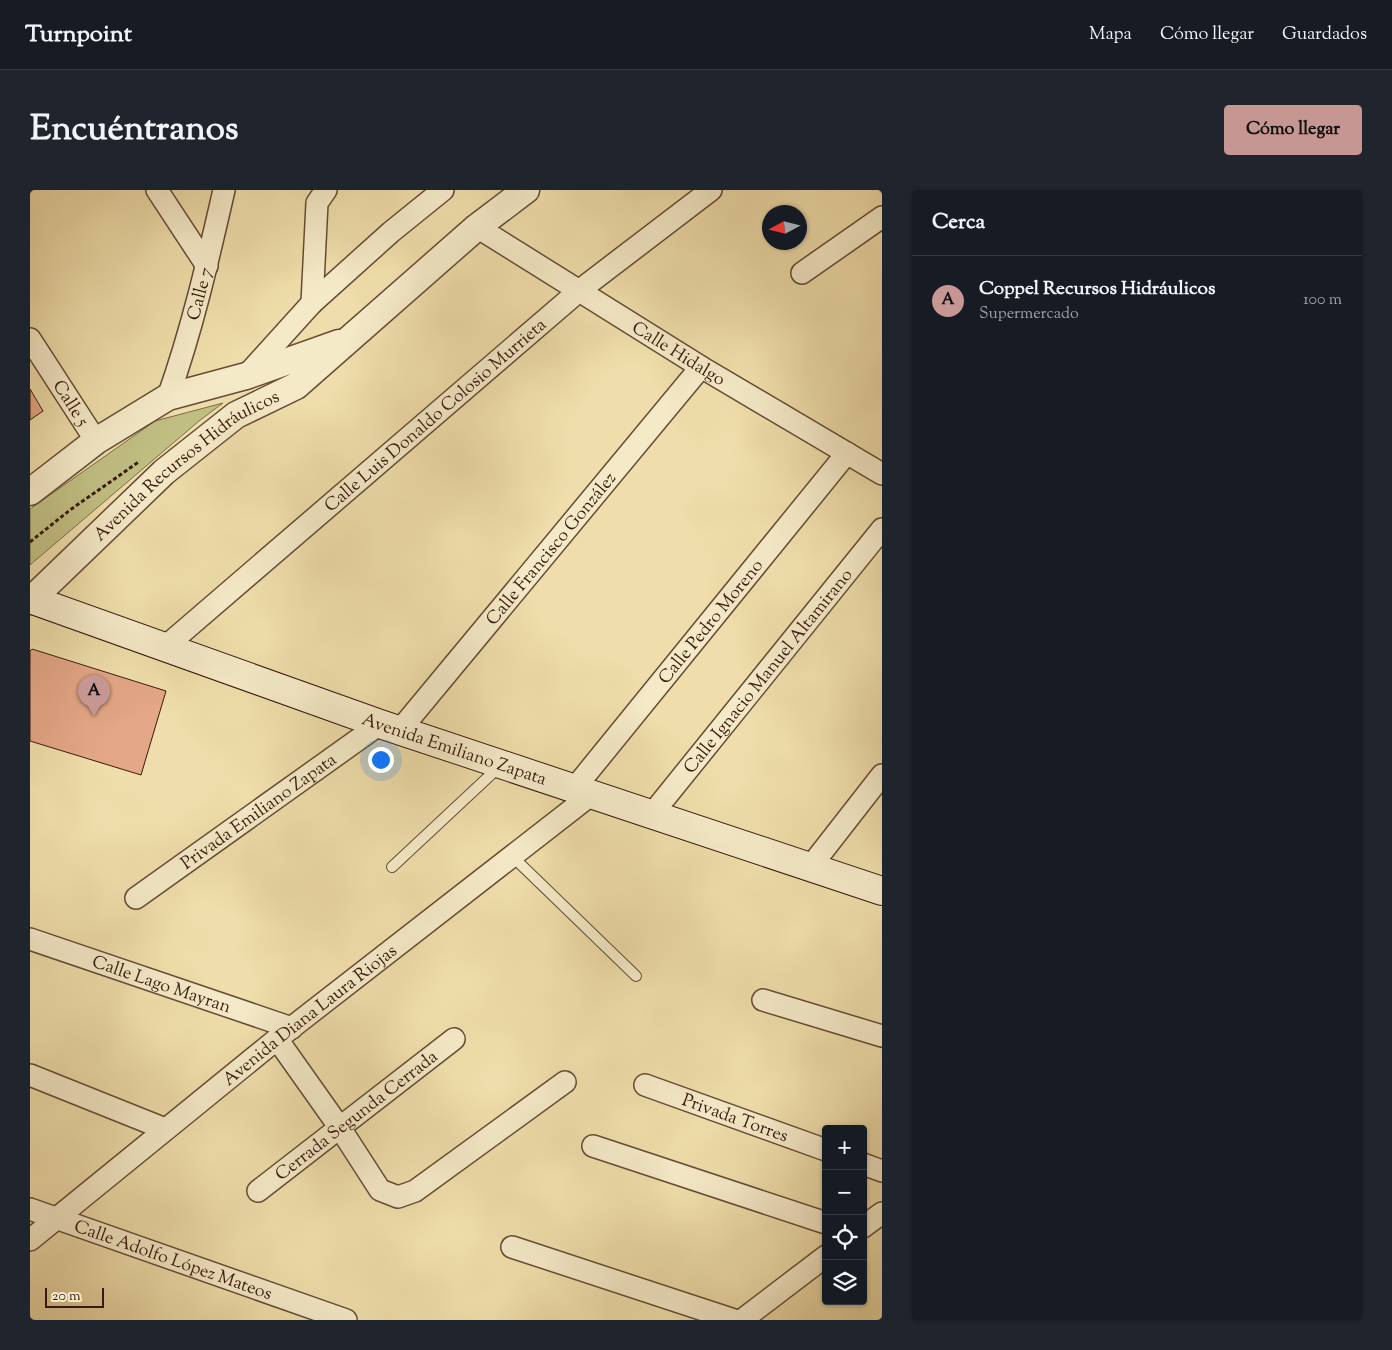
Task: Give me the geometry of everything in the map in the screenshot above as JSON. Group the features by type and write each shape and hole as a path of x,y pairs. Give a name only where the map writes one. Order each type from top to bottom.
{"main road":[{"name":"Avenida Emiliano Zapata","path":"31,600 390,727 882,891"}],"street":[{"path":"157,190 207,266"},
{"name":"Calle 7","path":"168,397 180,362 207,266 224,190"},
{"path":"312,303 317,203 326,190"},
{"path":"246,376 312,303 391,232 443,190"},
{"name":"Avenida Recursos Hidráulicos","path":"31,600 164,472 236,415 296,386 477,227 526,190"},
{"name":"Calle Luis Donaldo Colosio Murrieta","path":"165,647 580,290 711,190"},
{"path":"802,273 882,217"},
{"name":"Calle Hidalgo","path":"477,227 701,367 882,474"},
{"name":"Calle 5","path":"30,339 96,441"},
{"name":"Avenida Recursos Hidráulicos","path":"30,492 96,441 168,397 246,376 288,359 349,340"},
{"name":"Calle Francisco González","path":"390,727 701,367"},
{"name":"Calle Pedro Moreno","path":"583,791 847,453"},
{"name":"Calle Ignacio Manuel Altamirano","path":"652,814 882,529"},
{"name":"Privada Emiliano Zapata","path":"136,898 390,727"},
{"path":"811,866 882,774"},
{"name":"Avenida Diana Laura Riojas","path":"30,1240 284,1034 512,856 583,791"},
{"name":"Calle Lago Mayran","path":"30,939 284,1034"},
{"path":"763,1000 882,1036"},
{"path":"284,1034 340,1128 380,1190 398,1197 415,1190 565,1082"},
{"name":"Cerrada Segunda Cerrada","path":"258,1192 454,1039"},
{"path":"30,1075 165,1130"},
{"name":"Privada Torres","path":"645,1085 822,1149"},
{"path":"593,1146 822,1222"},
{"path":"867,1165 882,1171"},
{"name":"Calle Adolfo López Mateos","path":"30,1209 346,1320"},
{"path":"867,1225 882,1213"},
{"path":"512,1247 734,1320"},
{"path":"742,1320 822,1259"}],"lane":[{"path":"392,867 502,764"},
{"path":"512,856 636,976"}],"path":[{"path":"30,542 70,510"}],"shaded area":[{"path":"223,403 199,421 30,565 30,509 155,421"}],"building":[{"path":"30,389 43,411 30,420"},
{"path":"32,649 166,691 141,775 30,741 30,651"}],"place":[{"name":"Coppel Recursos Hidráulicos","path":"94,716"}]}
